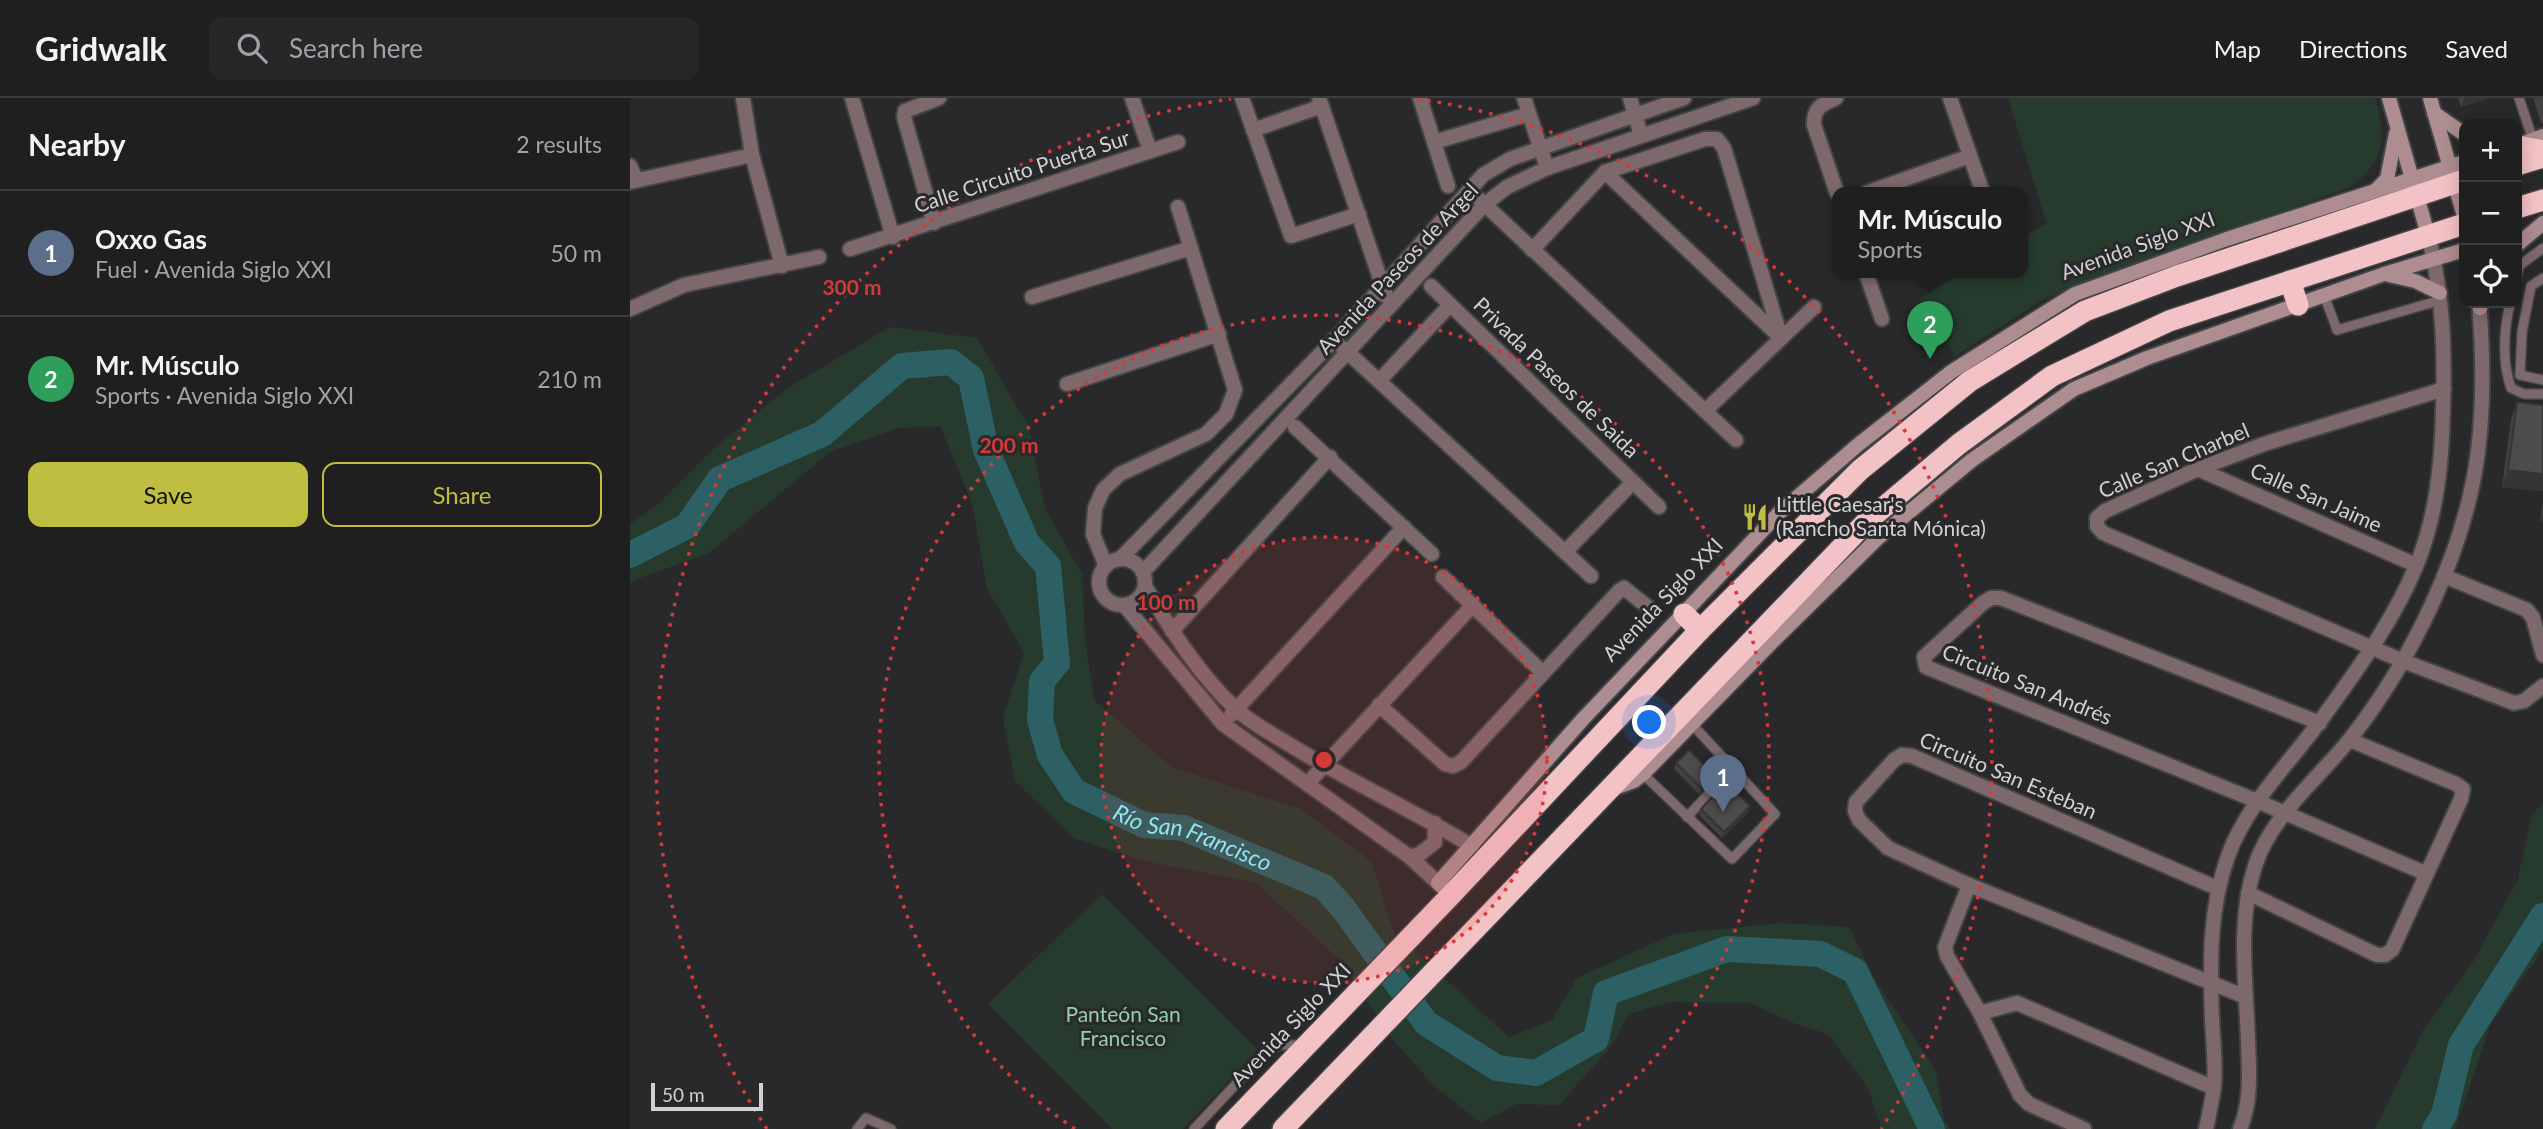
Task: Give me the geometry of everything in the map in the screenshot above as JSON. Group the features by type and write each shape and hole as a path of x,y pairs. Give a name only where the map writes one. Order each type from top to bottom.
{"highway":[{"name":"Avenida Siglo XXI","path":"1226,1129 1408,941 1445,889 1700,630 1860,470 1970,381 2080,302 2176,276 2458,173"},
{"path":"2522,206 2543,200"},
{"path":"1283,1129 1607,790 1686,719 1872,530 2052,376 2169,321 2459,226"},
{"path":"2290,281 2298,305"},
{"path":"1684,614 1700,630"}],"street":[{"path":"743,98 752,155 782,266"},
{"name":"Calle Circuito Puerta Sur","path":"852,98 893,237"},
{"path":"934,223 904,117 905,111 910,107 939,98"},
{"name":"Calle Circuito Puerta Sur","path":"850,249 1150,151 1132,98"},
{"path":"1242,98 1292,236 1359,214"},
{"path":"1420,98 1448,186"},
{"path":"1524,98 1546,168"},
{"path":"1630,98 1641,135"},
{"name":"Avenida Paseos de Argel","path":"1120,559 1334,340 1483,175 1510,159 1684,98"},
{"name":"Avenida Paseos de Argel","path":"1144,579 1290,423 1348,353 1485,204 1507,187 1546,168 1753,98"},
{"path":"1835,187 1813,116 1820,105 1836,98"},
{"path":"1950,98 1981,187"},
{"path":"2206,1129 2214,1088 2211,944 2217,888 2240,827 2373,649 2416,565 2431,524 2441,467 2445,355 2440,296 2435,259 2389,98"},
{"path":"2430,98 2458,173"},
{"path":"1253,130 1320,102 1391,307"},
{"path":"2434,113 2459,130"},
{"path":"1434,142 1529,114"},
{"path":"2373,193 2387,179 2397,125"},
{"path":"1532,250 1605,172 1705,139 1717,139 1724,148 1781,338"},
{"path":"1150,151 1178,142"},
{"path":"632,176 752,155"},
{"path":"1883,187 1970,156"},
{"path":"1605,172 1781,338"},
{"name":"Avenida Siglo XXI","path":"1445,889 1472,846 1583,719 1780,512 1859,444 1951,372 2080,302 2224,240 2373,193 2415,188"},
{"path":"1469,190 1737,440"},
{"path":"1105,566 1093,534 1095,508 1103,490 1120,474 1206,434 1226,414 1235,390 1178,207"},
{"path":"2522,229 2543,223"},
{"path":"2522,241 2543,223"},
{"path":"1032,297 1191,248"},
{"path":"1965,452 2074,389 2147,358 2384,274 2459,252"},
{"path":"630,309 684,285 819,257"},
{"path":"2384,274 2416,281 2440,296"},
{"path":"1867,278 1882,319"},
{"name":"Privada Paseos de Saida","path":"1431,286 1659,508"},
{"name":"Privada Paseos de Saida","path":"1379,381 1450,304"},
{"path":"1705,411 1814,307"},
{"path":"2240,1129 2250,1091 2244,941 2248,893 2255,864 2268,837 2350,740 2385,692 2444,576 2468,500 2478,451 2480,308"},
{"path":"1068,384 1219,334"},
{"path":"1334,340 1591,576"},
{"name":"Calle San Charbel","path":"2373,649 2103,533 2097,526 2097,518 2105,511 2198,469 2264,444 2444,389"},
{"path":"1290,423 1330,457 1432,554"},
{"path":"1172,631 1330,457"},
{"name":"Calle San Jaime","path":"2198,469 2416,565"},
{"name":"Privada Paseos de Saida","path":"1565,552 1633,482"},
{"path":"1223,723 1404,527"},
{"path":"1445,889 1410,857 1223,723 1124,606 1109,602 1099,589 1098,580 1105,566 1120,559 1133,562 1172,631 1199,667 1236,709 1250,720 1324,765 1472,846"},
{"path":"2444,576 2526,610 2533,618 2543,655"},
{"path":"1443,577 1542,673"},
{"path":"1124,606 1138,599 1144,579"},
{"path":"1379,705 1446,764 1453,766 1461,762 1619,591 1629,589 1649,608"},
{"name":"Circuito San Andrés","path":"2257,801 1926,667 1924,657 1983,603 1991,598 2001,598 2320,723"},
{"path":"1308,783 1473,605"},
{"path":"2373,649 2514,703 2524,701 2543,686"},
{"path":"1607,790 1634,782 1643,774 1686,719"},
{"path":"2248,893 2377,955 2385,955 2392,950 2461,799 2463,789 2350,740"},
{"name":"Circuito San Esteban","path":"2217,888 1912,756 1902,755 1894,761 1856,802 1855,811 1859,820 1888,848 1969,885 2246,997"},
{"path":"2257,801 2427,874"},
{"path":"1410,857 1420,854 1435,842 1435,824"},
{"path":"1969,885 1945,947 1947,956 1980,1013 2020,1095 2029,1104 2084,1129"},
{"path":"1980,1013 2017,1003 2214,1088"}],"lane":[{"path":"2519,98 2533,146"},
{"path":"2522,263 2543,248"},
{"path":"2543,278 2531,286 2522,332 2520,375 2543,380"},
{"path":"2324,295 2337,330 2440,296"},
{"path":"2509,308 2506,320 2506,373 2511,388 2524,394 2543,394"},
{"path":"1643,774 1732,859 1774,814 1686,719"},
{"path":"1687,817 1732,769"},
{"path":"1194,1129 1265,1053 1280,1045 1306,1045"},
{"path":"857,1129 863,1119 870,1118 891,1129"}],"green space":[{"path":"2008,98 2375,98 2381,125 2380,148 2370,168 2350,187 2044,299 1955,356 1919,299 1954,278 2028,278 2028,234 2047,224"},
{"path":"890,327 977,338 1029,427 1045,509 1082,574 1085,639 1094,700 1172,767 1301,809 1371,861 1394,933 1509,1037 1552,1020 1577,978 1673,934 1781,923 1849,927 1877,983 1936,1071 1944,1120 1950,1129 1882,1129 1867,1086 1828,1034 1796,1024 1749,1003 1671,1002 1629,1014 1609,1049 1559,1105 1516,1104 1481,1123 1434,1086 1394,1041 1341,961 1256,883 1144,861 1074,838 1015,781 1003,718 1024,653 987,588 972,503 940,426 899,428 831,451 709,553 630,583 630,524 659,503 710,452 786,389"},
{"path":"2543,803 2543,949 2490,1026 2455,1129 2375,1129 2423,1030 2473,962 2518,879 2531,816"},
{"name":"Panteón San Francisco","path":"1102,894 1258,1050 1183,1129 1112,1129 988,1004"}],"building":[{"path":"2517,402 2543,405 2543,474 2508,470"},
{"path":"1689,750 1714,775 1701,788 1676,763"},
{"path":"1726,782 1750,806 1724,832 1701,809"}],"waterway":[{"name":"Río San Francisco","path":"630,555 687,526 720,479 822,434 902,366 951,362 971,378 986,450 1027,543 1048,566 1057,663 1042,681 1040,720 1050,755 1074,791 1144,825 1184,828 1324,887 1343,908 1426,1023 1497,1068 1536,1073 1596,1039 1606,993 1727,949 1820,954 1855,971 1932,1129"},
{"name":"Río San Francisco","path":"2435,1129 2444,1115 2461,1045 2543,916"}],"place":[{"name":"Mr. Músculo","path":"1930,359"},
{"name":"Little Caesar's (Rancho Santa Mónica)","path":"1755,517"},
{"name":"Oxxo Gas","path":"1723,812"}]}
